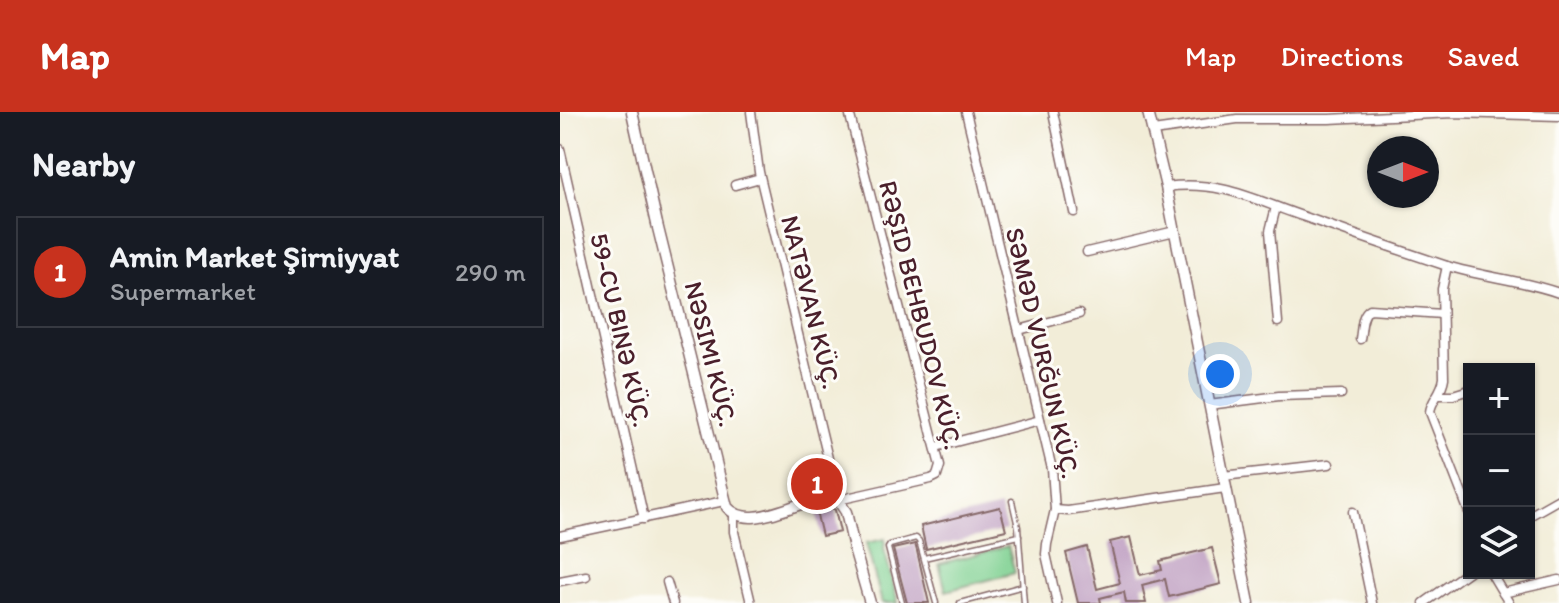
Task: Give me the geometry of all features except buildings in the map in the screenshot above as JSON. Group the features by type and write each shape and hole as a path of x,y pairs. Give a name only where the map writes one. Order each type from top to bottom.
{"street":[{"name":"NƏSIMI KÜÇ.","path":"632,112 724,501 734,514"},
{"name":"NATƏVAN KÜÇ.","path":"751,112 760,178 838,500"},
{"name":"RƏŞID BEHBUDOV KÜÇ.","path":"838,500 931,479 937,476 940,466 849,112"},
{"name":"SƏMƏD VURĞUN KÜÇ.","path":"966,112 1052,469 1055,510 1046,554 1057,603"},
{"path":"1053,112 1074,212"},
{"path":"1148,112 1166,187 1249,603"},
{"path":"1153,131 1228,119 1329,119 1445,113 1559,116"},
{"name":"59-CU BINƏ KÜÇ.","path":"560,149 644,519"},
{"path":"735,185 760,178"},
{"path":"1166,187 1194,184 1245,194 1447,266 1559,293"},
{"path":"1276,207 1270,231 1278,322"},
{"path":"1087,252 1175,231"},
{"path":"1447,266 1442,289 1444,378 1430,412 1467,507"},
{"path":"1360,339 1366,311 1370,309 1442,314"},
{"path":"1019,330 1079,314"},
{"path":"1439,395 1463,392"},
{"path":"1209,405 1279,396 1341,394"},
{"path":"936,447 1040,420"},
{"path":"1223,476 1329,464"},
{"path":"1055,510 1068,511 1225,488"},
{"path":"751,603 734,532 734,514 758,516 826,498 838,500 846,512 870,603"},
{"path":"1535,513 1559,499"},
{"path":"560,536 724,501"},
{"path":"1353,512 1372,603"},
{"path":"1424,603 1463,575"},
{"path":"560,581 586,576"},
{"path":"1495,579 1509,603"},
{"path":"1503,593 1559,580"},
{"path":"667,582 673,603"}],"lane":[{"path":"1012,501 1019,536 1024,603"},
{"path":"924,558 1019,536"},
{"path":"902,603 888,548 916,538 936,603"},
{"path":"960,603 1023,586"}],"green space":[{"path":"885,539 884,549 898,603 882,603 866,543"},
{"path":"1008,546 1015,573 946,591 939,564"}],"place":[{"name":"Amin Market Şirniyyat","path":"817,484"}]}
